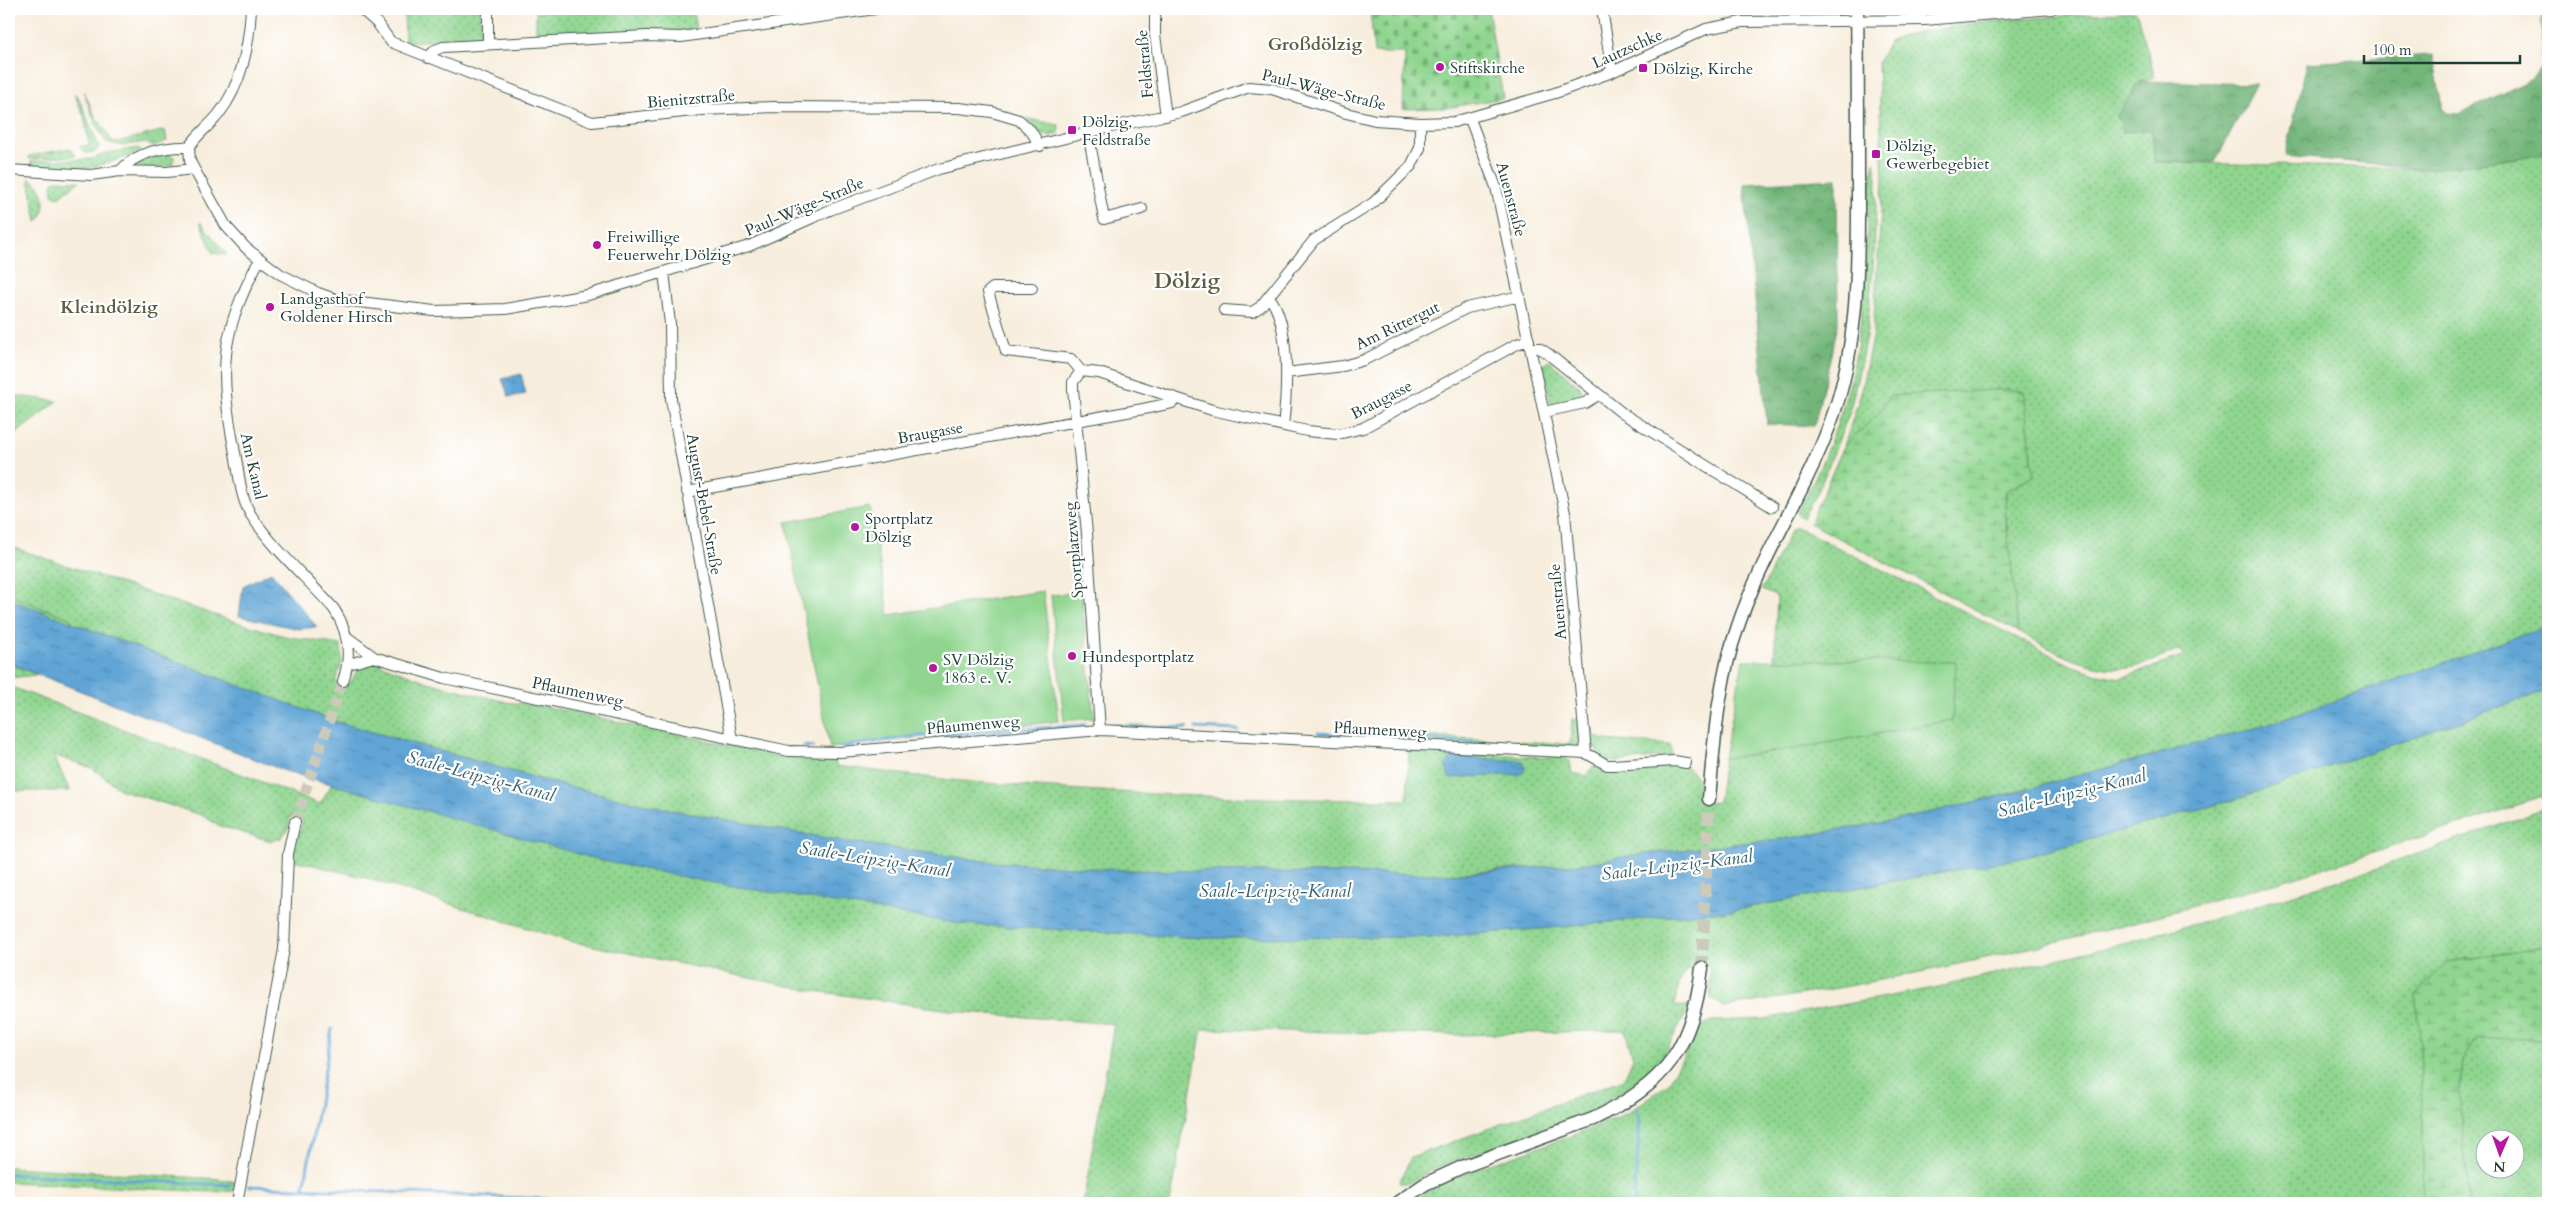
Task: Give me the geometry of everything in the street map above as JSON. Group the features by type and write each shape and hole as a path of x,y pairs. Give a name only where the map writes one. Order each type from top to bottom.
{"street":[{"path":"120,170 128,161 164,148 189,147 228,102 236,86 245,57 251,9"},
{"name":"Bienitzstraße","path":"361,9 378,23 391,42 592,122 702,110 773,107 958,108 992,112 1019,120 1031,131 1040,146"},
{"path":"488,9 488,44"},
{"path":"428,58 435,50 443,47 646,36 680,37 831,12 875,9"},
{"name":"Feldstraße","path":"1155,9 1155,35 1166,116"},
{"path":"1602,9 1612,72"},
{"path":"1710,799 1714,736 1725,666 1738,624 1758,577 1820,453 1839,397 1852,342 1859,230 1857,9"},
{"name":"Lautzschke","path":"1470,119 1527,102 1612,72 1719,25 1742,22 1924,20 2052,9"},
{"name":"Paul-Wäge-Straße","path":"189,147 190,161 226,226 260,259 303,287 335,299 434,311 477,311 543,304 588,295 749,246 830,210 932,172 1040,146 1088,132 1166,116 1255,86 1272,89 1368,118 1420,123 1454,122 1470,119"},
{"name":"Auenstraße","path":"1470,119 1496,187 1564,513 1586,753"},
{"path":"1224,310 1252,312 1260,307 1314,240 1373,203 1412,166 1420,148 1420,123"},
{"path":"1088,132 1104,219 1142,210"},
{"path":"9,170 91,175 120,170 167,172 194,169"},
{"name":"Am Kanal","path":"260,259 233,318 224,360 229,421 241,489 247,508 268,538 334,608 342,621 347,637 349,664 343,681"},
{"name":"August-Bebel-Straße","path":"664,272 670,324 671,399 732,739"},
{"path":"1032,288 992,288 988,292 1006,351 1071,359 1081,371"},
{"name":"Am Rittergut","path":"1286,373 1343,366 1364,360 1467,308 1520,296"},
{"path":"1269,297 1279,310 1282,324 1286,373 1283,426"},
{"name":"Braugasse","path":"1081,371 1099,373 1176,400 1283,426 1329,434 1363,428 1517,344 1530,344"},
{"path":"1530,344 1547,353 1622,413 1772,507"},
{"name":"Sportplatzweg","path":"1081,371 1073,382 1087,533 1100,730"},
{"path":"1544,412 1585,403 1598,395"},
{"name":"Braugasse","path":"687,492 1172,403 1176,400"},
{"name":"Pflaumenweg","path":"347,637 374,657 444,678 789,751 818,753 1100,730 1586,753"},
{"path":"349,664 374,657"},
{"path":"1586,753 1607,764 1613,765 1674,761 1686,763"},
{"path":"236,1203 284,949 288,854 295,822"},
{"path":"1397,1203 1425,1184 1462,1167 1611,1111 1641,1091 1664,1070 1682,1044 1694,1015 1702,968"}],"green space":[{"path":"404,9 481,9 481,39 405,42"},
{"path":"542,9 693,9 696,30 536,39 536,12 541,13"},
{"path":"1370,9 1488,9 1503,98 1446,108 1403,109 1405,53 1374,53"},
{"path":"2542,9 2548,9 2548,60 2541,61"},
{"path":"2136,11 2155,77 2140,81 2153,130 2154,162 2431,169 2548,154 2548,626 2267,725 2009,794 1893,821 1790,838 1627,856 1582,864 1434,875 1122,870 991,862 843,841 651,806 554,783 337,722 71,623 71,619 9,595 9,546 227,619 284,636 341,645 342,663 335,681 349,685 357,671 364,664 374,662 428,682 506,702 548,707 775,755 819,760 835,757 836,766 972,782 1135,793 1298,799 1407,800 1409,750 1565,758 1570,761 1572,773 1587,776 1593,766 1604,769 1676,764 1688,768 1700,781 1700,804 1718,802 1724,758 1793,749 1952,720 1955,662 1774,660 1777,597 1762,590 1791,530 1797,527 2073,666 2098,674 2121,678 2183,657 2180,650 2134,667 2113,669 2099,667 2057,652 2018,632 2005,508 2006,491 2034,476 2024,392 2008,389 1890,396 1879,413 1844,446 1860,396 1873,333 1883,180 1878,63 1889,42 1904,35 1980,22"},
{"path":"2433,55 2442,107 2448,113 2459,114 2532,79 2545,61 2548,60 2548,154 2431,169 2285,156 2307,63"},
{"path":"2140,81 2257,84 2215,162 2155,162 2152,130 2124,132 2117,115"},
{"path":"84,92 94,114 114,143 165,130 167,141 152,146 144,142 122,146 106,142 95,123"},
{"path":"74,94 78,96 98,144 99,147 95,152 86,153 79,147 89,145 84,116"},
{"path":"1027,120 1059,125 1058,134 1044,135 1034,128"},
{"path":"70,148 76,156 29,159 29,156"},
{"path":"138,148 142,151 115,161 87,168 59,170 30,164 31,161 92,159 106,153"},
{"path":"161,153 167,153 174,157 173,164 161,168 136,167 135,164"},
{"path":"1874,162 1877,178 1874,257 1867,331 1849,414 1818,492 1803,518 1797,514 1830,443 1843,407 1853,369 1860,323 1870,183"},
{"path":"29,179 39,185 44,197 43,211 37,222"},
{"path":"1837,179 1838,325 1814,426 1767,424 1744,184"},
{"path":"55,180 80,181 59,197 53,195 52,184"},
{"path":"200,222 227,254 226,255 213,253"},
{"path":"1549,361 1579,386 1582,391 1581,396 1551,404 1544,365"},
{"path":"2008,389 2024,392 2034,476 2006,491 2005,508 2018,632 1810,523 1844,446 1879,413 1890,396"},
{"path":"9,395 58,401 18,432 9,436"},
{"name":"SV Dölzig 1863 e. V.","path":"870,507 889,615 1043,591 1059,721 830,748 786,522"},
{"name":"Hundesportplatz","path":"1081,592 1094,718 1064,721 1051,595"},
{"path":"9,595 71,619 71,623 9,599"},
{"path":"1743,660 1956,662 1952,720 1793,749 1724,758"},
{"path":"9,663 37,675 9,678"},
{"path":"9,686 320,804 332,784 420,809 962,924 1202,938 1434,937 1551,928 1733,910 2022,858 2240,798 2548,690 2548,794 2447,829 2244,892 2037,946 1933,969 1828,990 1723,1007 1711,998 1709,965 1689,968 1679,983 1674,1006 1690,1006 1658,1066 1590,1113 1438,1167 1408,1183 1399,1183 1411,1157 1624,1079 1633,1058 1625,1030 1462,1035 1202,1029 1170,1203 1083,1203 1114,1024 963,1012 808,990 569,941 366,878 293,860 303,820 291,816 287,830 281,838 271,841 220,826 201,815 121,790 92,768 53,755 70,791 9,791"},
{"path":"1572,719 1580,720 1579,743 1571,750 1381,740 1381,734 1570,744"},
{"path":"1104,724 1189,727 1187,729 1105,727"},
{"path":"1593,728 1593,735 1605,740 1671,745 1671,756 1615,762 1605,760 1591,743 1590,738"},
{"path":"2548,808 2548,947 2447,962 2415,995 2420,1037 2424,1203 1409,1203 1436,1186 1479,1168 1574,1135 1628,1113 1668,1084 1699,1029 1711,1021 1764,1019 1934,988 2108,947 2202,922 2369,871"},
{"path":"2548,947 2548,1039 2477,1038 2463,1061 2459,1094 2469,1203 2424,1203 2420,1037 2415,995 2447,962"},
{"path":"2477,1038 2548,1039 2548,1203 2469,1203 2459,1094 2463,1061"},
{"path":"9,1167 221,1179 235,1182 234,1191 212,1192 9,1182"}],"water":[{"path":"521,374 526,394 509,397 502,379"},
{"path":"271,572 317,627 299,629 239,616 243,586"},
{"name":"Saale-Leipzig-Kanal","path":"9,599 337,722 554,783 651,806 843,841 991,862 1122,870 1459,874 1582,864 1627,856 1790,838 1893,821 2009,794 2267,725 2548,626 2548,690 2240,798 2022,858 1733,910 1551,928 1434,937 1203,938 961,924 709,882 603,861 285,771 9,663"},
{"path":"1453,757 1523,761 1525,770 1522,774 1450,778 1445,765"}],"waterway":[{"path":"840,747 909,737 1085,725"},
{"path":"1130,727 1185,728"},
{"path":"1196,728 1238,730"},
{"path":"1260,732 1298,734"},
{"path":"1318,733 1347,735"},
{"path":"1357,735 1375,736"},
{"path":"1387,737 1514,745"},
{"path":"804,746 814,747"},
{"path":"304,1188 332,1029"},
{"path":"1634,1203 1640,1120 1637,1110"},
{"path":"9,1174 230,1185"},
{"path":"249,1186 635,1203"}],"tunnel":[{"path":"295,822 343,681"},
{"path":"1702,968 1709,799"}],"place":[{"name":"Stiftskirche","path":"1440,67"},
{"name":"Dölzig, Kirche","path":"1643,68"},
{"name":"Dölzig, Feldstraße","path":"1072,130"},
{"name":"Dölzig, Gewerbegebiet","path":"1876,154"},
{"name":"Freiwillige Feuerwehr Dölzig","path":"597,245"},
{"name":"Landgasthof Goldener Hirsch","path":"270,307"},
{"name":"Sportplatz Dölzig","path":"855,527"},
{"name":"Hundesportplatz","path":"1072,656"},
{"name":"SV Dölzig 1863 e. V.","path":"933,668"}],"district":[{"name":"Großdölzig","path":"1315,44"},
{"name":"Dölzig","path":"1187,281"},
{"name":"Kleindölzig","path":"109,307"}]}
